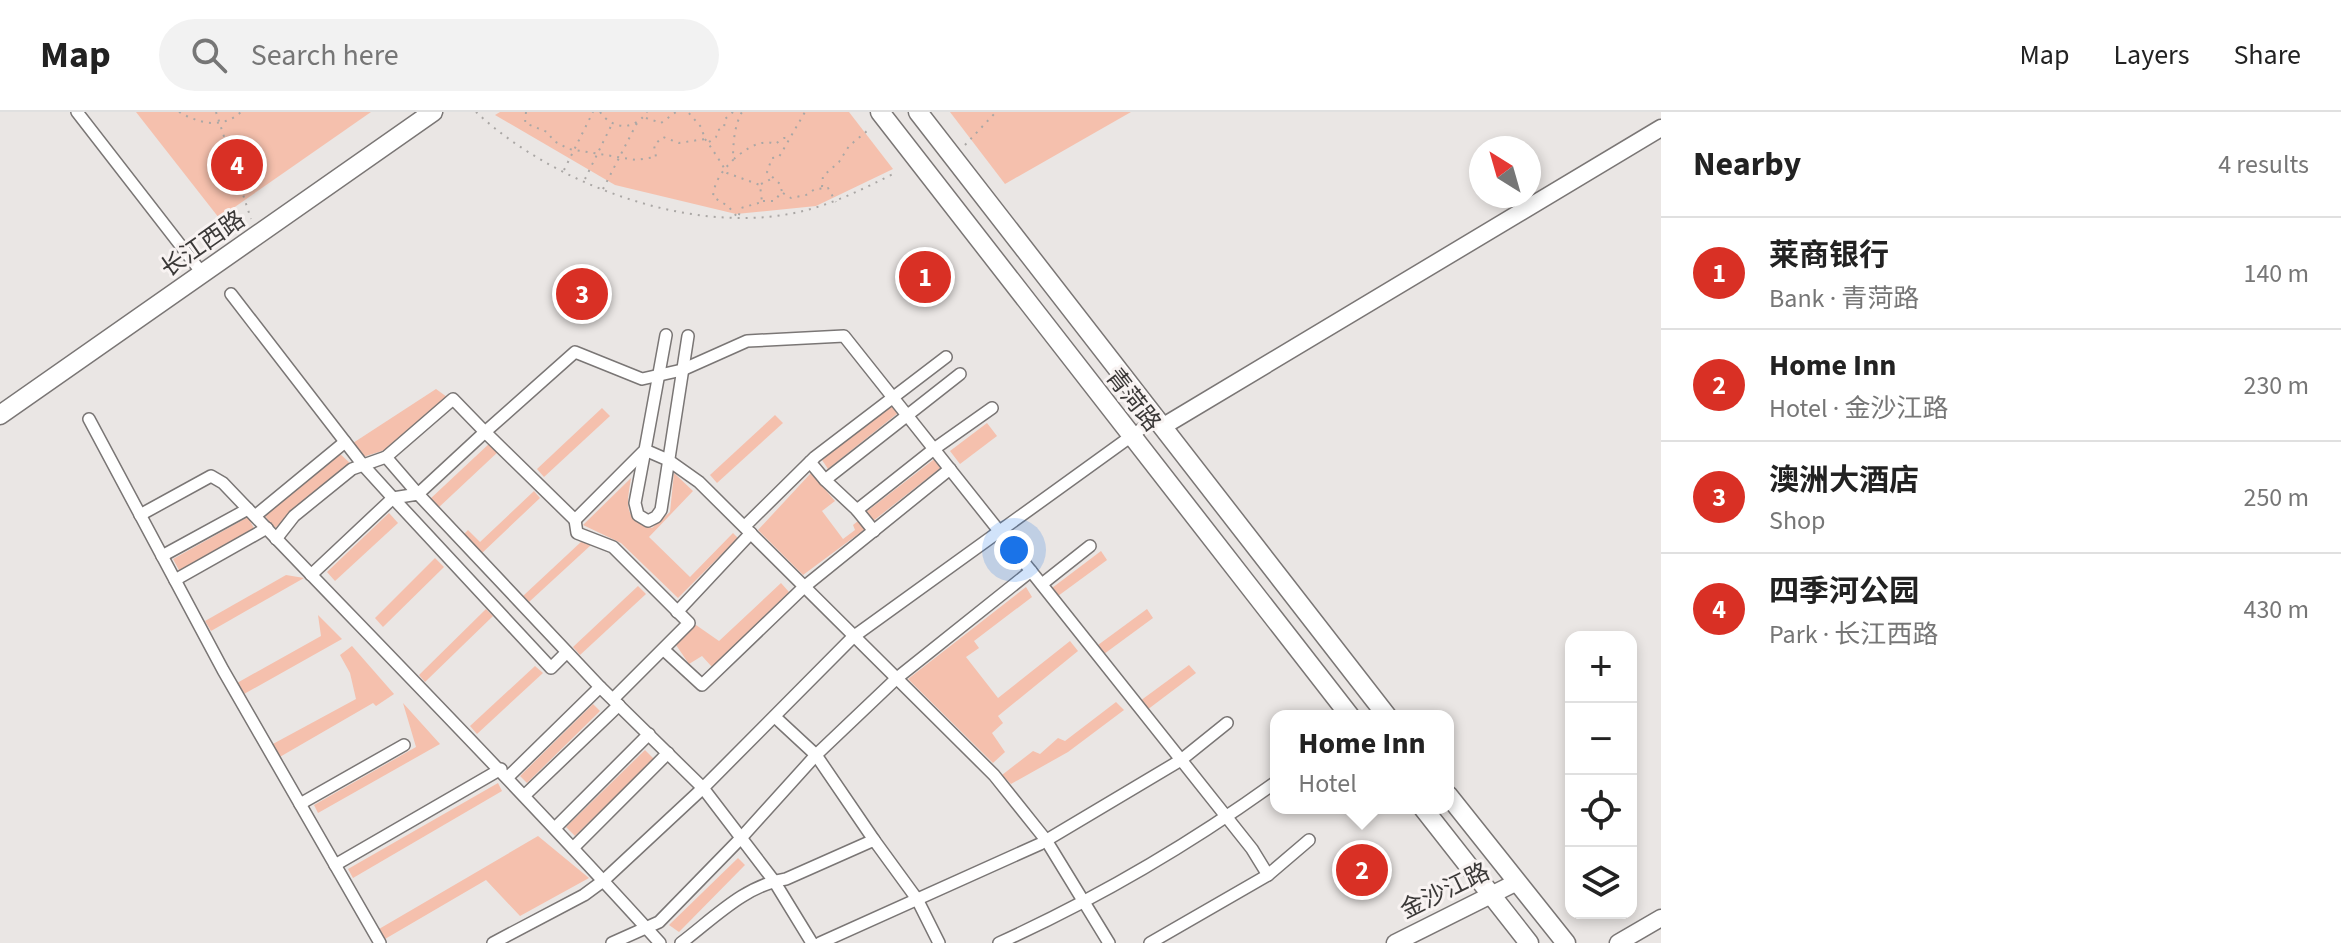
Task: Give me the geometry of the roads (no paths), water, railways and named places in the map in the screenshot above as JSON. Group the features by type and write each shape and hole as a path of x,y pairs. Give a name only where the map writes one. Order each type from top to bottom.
{"main road":[{"name":"长江西路","path":"0,415 433,112"},
{"name":"青菏路","path":"880,112 1345,710"},
{"name":"青菏路","path":"918,112 1382,710"},
{"path":"1454,803 1566,943"},
{"path":"1428,814 1529,943"}],"street":[{"path":"77,112 202,273"},
{"path":"493,943 515,938 603,881 703,788 853,637 1131,437 1661,128"},
{"path":"231,294 363,465 551,668 567,652"},
{"path":"666,335 635,503 638,515 648,521 661,510 688,336"},
{"path":"311,575 393,498 418,494 575,352 642,379 682,370 747,341 844,336 1252,849 1268,875"},
{"path":"677,612 810,462 946,357"},
{"path":"825,480 906,413 960,374"},
{"path":"276,539 294,516 352,469 386,457 453,399 575,520 577,533 613,547 689,623 525,795"},
{"path":"857,510 992,408"},
{"path":"89,419 175,580 380,943"},
{"path":"162,556 252,513 345,442"},
{"path":"645,450 668,460 699,482 994,775 1046,840 1109,943"},
{"path":"575,520 645,450"},
{"path":"386,457 600,687 703,788 774,881 812,943"},
{"path":"810,462 874,531"},
{"path":"664,650 702,685 804,587 950,469"},
{"path":"140,515 211,476 223,483 525,795 660,943"},
{"path":"175,580 267,528"},
{"path":"1042,584 1090,546"},
{"path":"612,943 659,922 816,755 897,678 1031,571"},
{"path":"335,865 504,773 600,687"},
{"path":"775,717 816,755 917,899 939,943"},
{"path":"820,943 1046,840 1181,760 1227,723"},
{"path":"555,828 649,734"},
{"path":"300,804 404,745"},
{"path":"573,848 668,753"},
{"path":"999,943 1084,902 1227,818 1270,786"},
{"path":"681,943 750,891 786,879 874,840"},
{"path":"1150,943 1268,875 1309,840"},
{"name":"金沙江路","path":"1395,943 1517,882"},
{"path":"1618,943 1661,918"}],"place":[{"name":"四季河公园","path":"237,165"},
{"name":"莱商银行","path":"925,277"},
{"name":"澳洲大酒店","path":"582,294"},
{"name":"Home Inn","path":"1362,870"}]}
